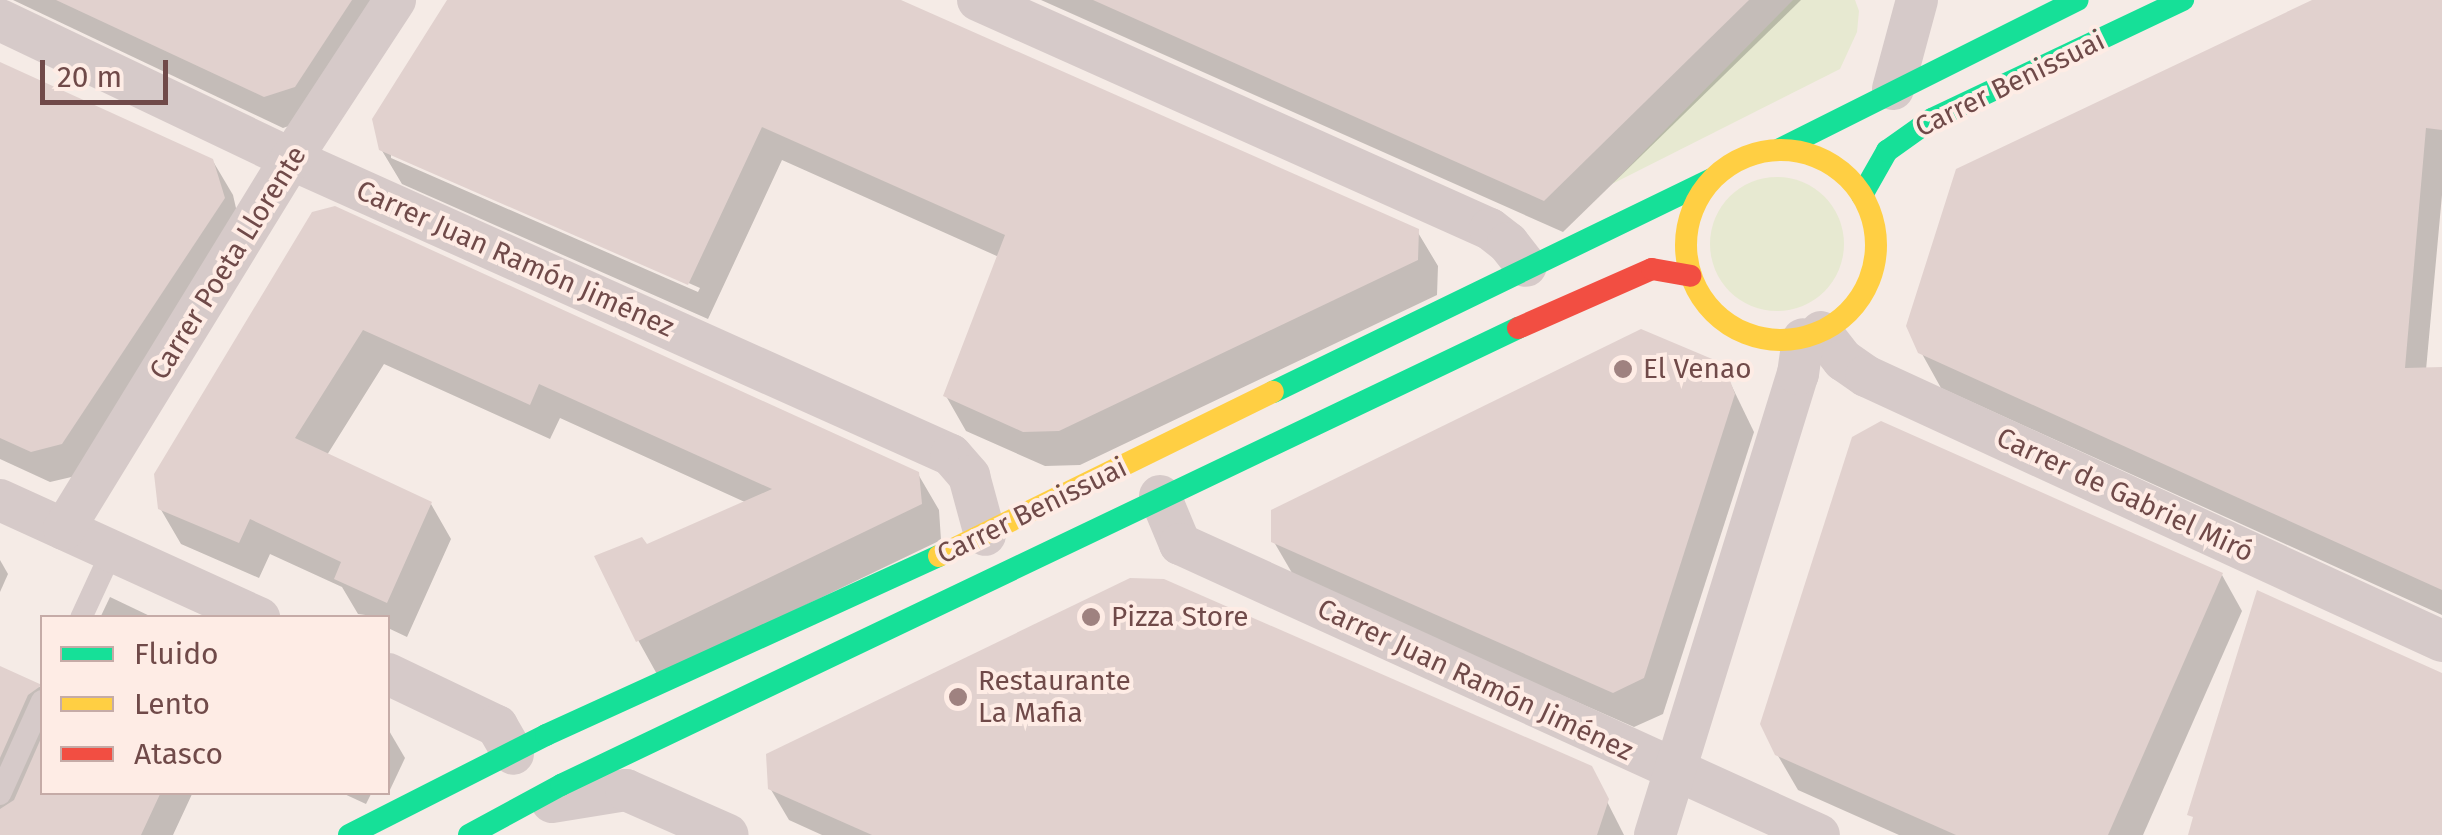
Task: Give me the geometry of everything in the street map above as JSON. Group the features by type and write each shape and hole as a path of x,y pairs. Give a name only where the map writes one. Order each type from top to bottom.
{"street":[{"name":"Carrer Poeta Llorente","path":"64,529 291,158 395,0"},
{"path":"978,0 1490,229 1508,242 1526,266"},
{"path":"1893,89 1918,0"},
{"name":"Carrer Benissuai","path":"1778,150 2076,0"},
{"name":"Carrer Benissuai","path":"1862,195 1888,152 1932,119 2182,0"},
{"name":"Carrer Juan Ramón Jiménez","path":"0,20 291,158 952,455 968,476 985,535"},
{"path":"1778,150 1811,155 1840,170 1862,195 1874,220 1877,247 1873,273 1844,318 1812,336 1774,341 1747,335 1722,321 1703,302 1690,276 1685,251 1687,224 1696,200 1711,180 1754,154 1778,150"},
{"name":"Carrer Benissuai","path":"349,835 546,735 985,535 1526,266 1711,180"},
{"name":"Carrer Benissuai","path":"469,835 1160,496 1616,282 1652,270 1690,276"},
{"path":"1655,835 1812,336"},
{"name":"Carrer de Gabriel Miró","path":"1812,336 1866,376 2442,640"},
{"name":"Carrer Juan Ramón Jiménez","path":"1160,496 1180,544 1819,835"},
{"path":"0,500 252,615"},
{"path":"390,675 497,726 514,754"},
{"path":"522,806 626,790 728,835"}],"lane":[{"path":"82,615 111,552"},
{"path":"0,794 40,705"}],"green space":[{"path":"1793,0 1855,0 1859,11 1857,32 1840,69 1612,184"},
{"path":"1777,177 1803,182 1824,197 1839,218 1844,244 1839,270 1824,291 1803,306 1777,311 1751,306 1730,291 1715,270 1710,244 1715,218 1730,197 1751,182"}],"building":[{"path":"56,0 352,0 295,87 264,97"},
{"path":"447,0 901,0 1419,229 1418,260 1059,431 1023,432 943,396 1005,235 762,127 688,285 379,150 372,119"},
{"path":"1093,0 1749,0 1544,201"},
{"path":"2312,0 2442,0 2442,130 2426,128 2405,368 2442,367 2442,590 1918,353 1906,326 1956,169"},
{"path":"0,62 213,159 225,198 62,444 31,452 0,438"},
{"path":"335,206 919,472 922,504 636,642 594,556 642,537 647,544 772,489 539,384 530,405 363,330 295,438 432,502 387,603 334,579 341,562 250,519 239,543 158,509 154,474 312,212"},
{"path":"1641,329 1724,364 1735,394 1644,678 1613,693 1271,542 1271,510"},
{"path":"1881,421 2223,573 2108,835 1956,835 1775,755 1760,724 1852,437"},
{"path":"1130,578 1164,579 1592,766 1609,799 1597,835 872,835 768,789 766,754"},
{"path":"2257,590 2442,673 2442,835 2188,835 2193,817 2187,815"},
{"path":"0,666 40,686 28,695 0,758"},
{"path":"40,741 40,795 160,795 141,835 0,835 0,809 14,800"}],"traffic: fast":[{"path":"1778,150 2077,0"},
{"path":"1862,195 1887,151 1932,119 2183,0"},
{"path":"1273,392 1711,179"},
{"path":"469,835 561,785 1518,328"},
{"path":"349,835 546,735 939,556"}],"traffic: slow":[{"path":"1781,150 1817,157 1848,178 1869,209 1876,245 1869,281 1848,312 1817,333 1781,340 1745,333 1714,312 1693,281 1686,245 1693,209 1714,178 1745,157 1781,150"},
{"path":"939,556 1273,392"}],"traffic: jam":[{"path":"1518,328 1652,269 1690,276"}],"place":[{"name":"El Venao","path":"1623,369"},
{"name":"Pizza Store","path":"1091,617"},
{"name":"Restaurante La Mafia","path":"958,697"}]}
